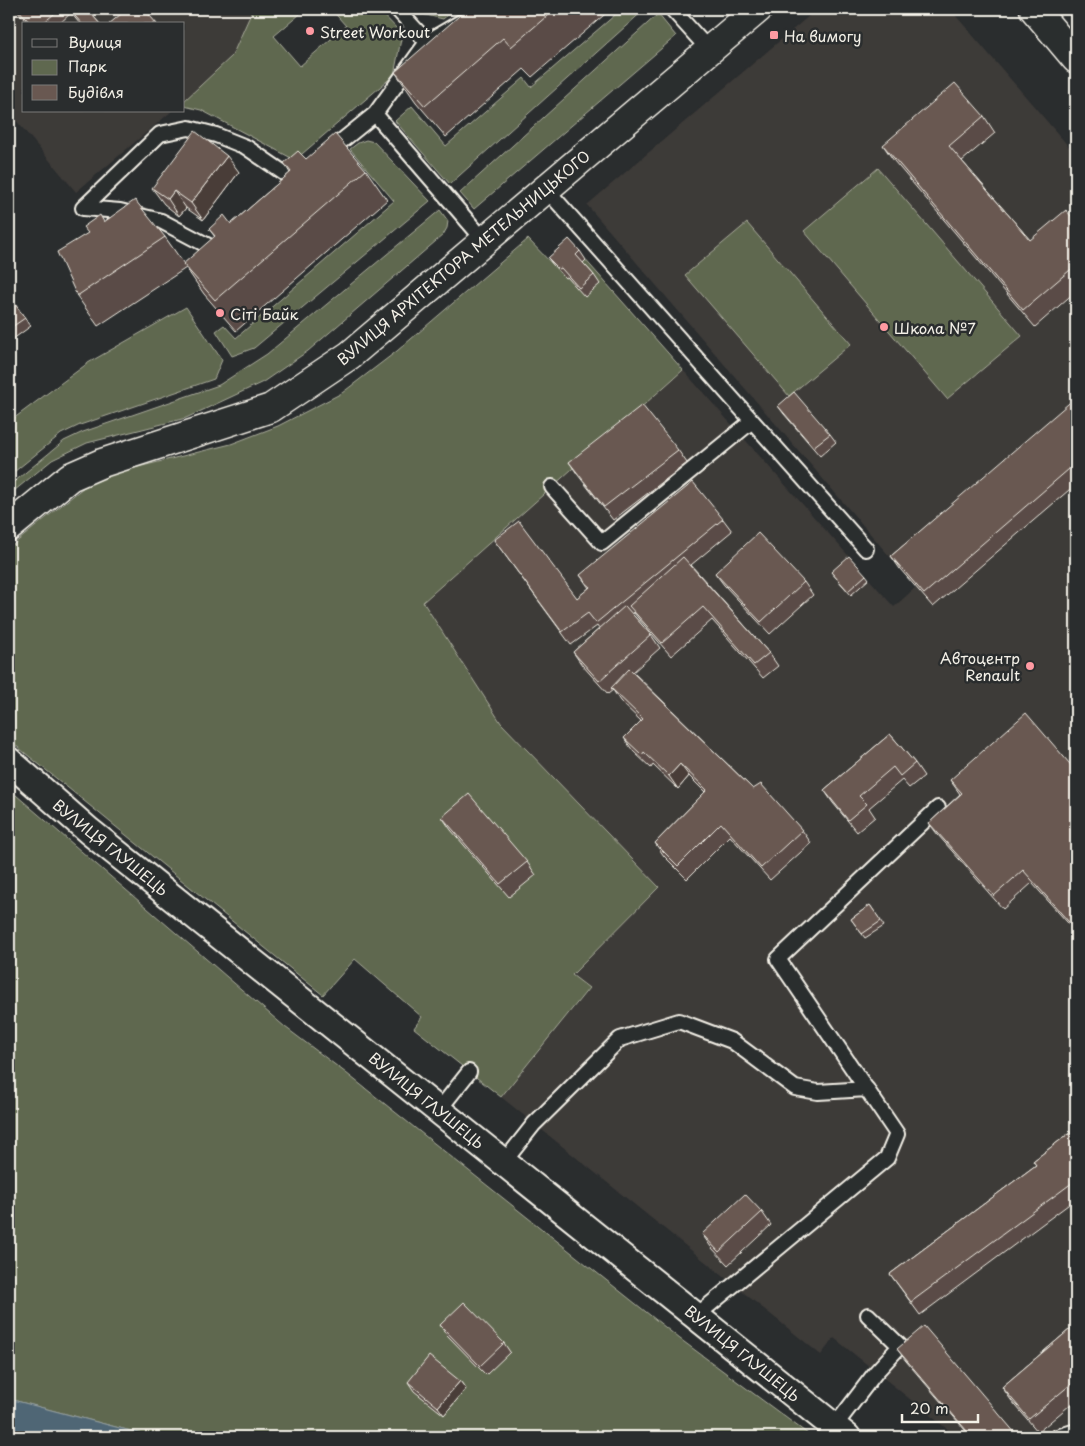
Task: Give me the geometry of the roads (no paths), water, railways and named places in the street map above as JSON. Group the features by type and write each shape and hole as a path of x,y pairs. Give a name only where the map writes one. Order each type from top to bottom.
{"street":[{"name":"ВУЛИЦЯ АРХІТЕКТОРА МЕТЕЛЬНИЦЬКОГО","path":"9,526 70,477 102,464 271,408 350,355 758,9"},
{"path":"1034,9 1076,59"},
{"name":"ВУЛИЦЯ ГЛУШЕЦЬ","path":"9,761 89,832 841,1432"}],"lane":[{"path":"397,9 427,42"},
{"path":"316,162 375,114 427,42 483,9"},
{"path":"672,9 709,50"},
{"path":"375,114 484,240"},
{"path":"233,239 220,252 161,221 120,211 83,208 160,134 189,128 216,135 246,147 294,180"},
{"path":"546,189 866,549"},
{"path":"552,487 602,543 752,421"},
{"path":"696,1316 886,1158 897,1134 778,959 938,808"},
{"path":"504,1162 534,1124 620,1039 679,1021 732,1041 795,1088 818,1092 867,1089"},
{"path":"439,1110 469,1072"},
{"path":"841,1432 876,1372 900,1346 868,1315"},
{"path":"1057,1437 1076,1431"}],"water":[{"path":"9,1399 154,1437 9,1437"}],"place":[{"name":"Street Workout","path":"310,31"},
{"name":"На вимогу","path":"774,35"},
{"name":"Сіті Байк","path":"220,313"},
{"name":"Школа №7","path":"884,327"},
{"name":"Автоцентр Renault","path":"1030,666"}]}
